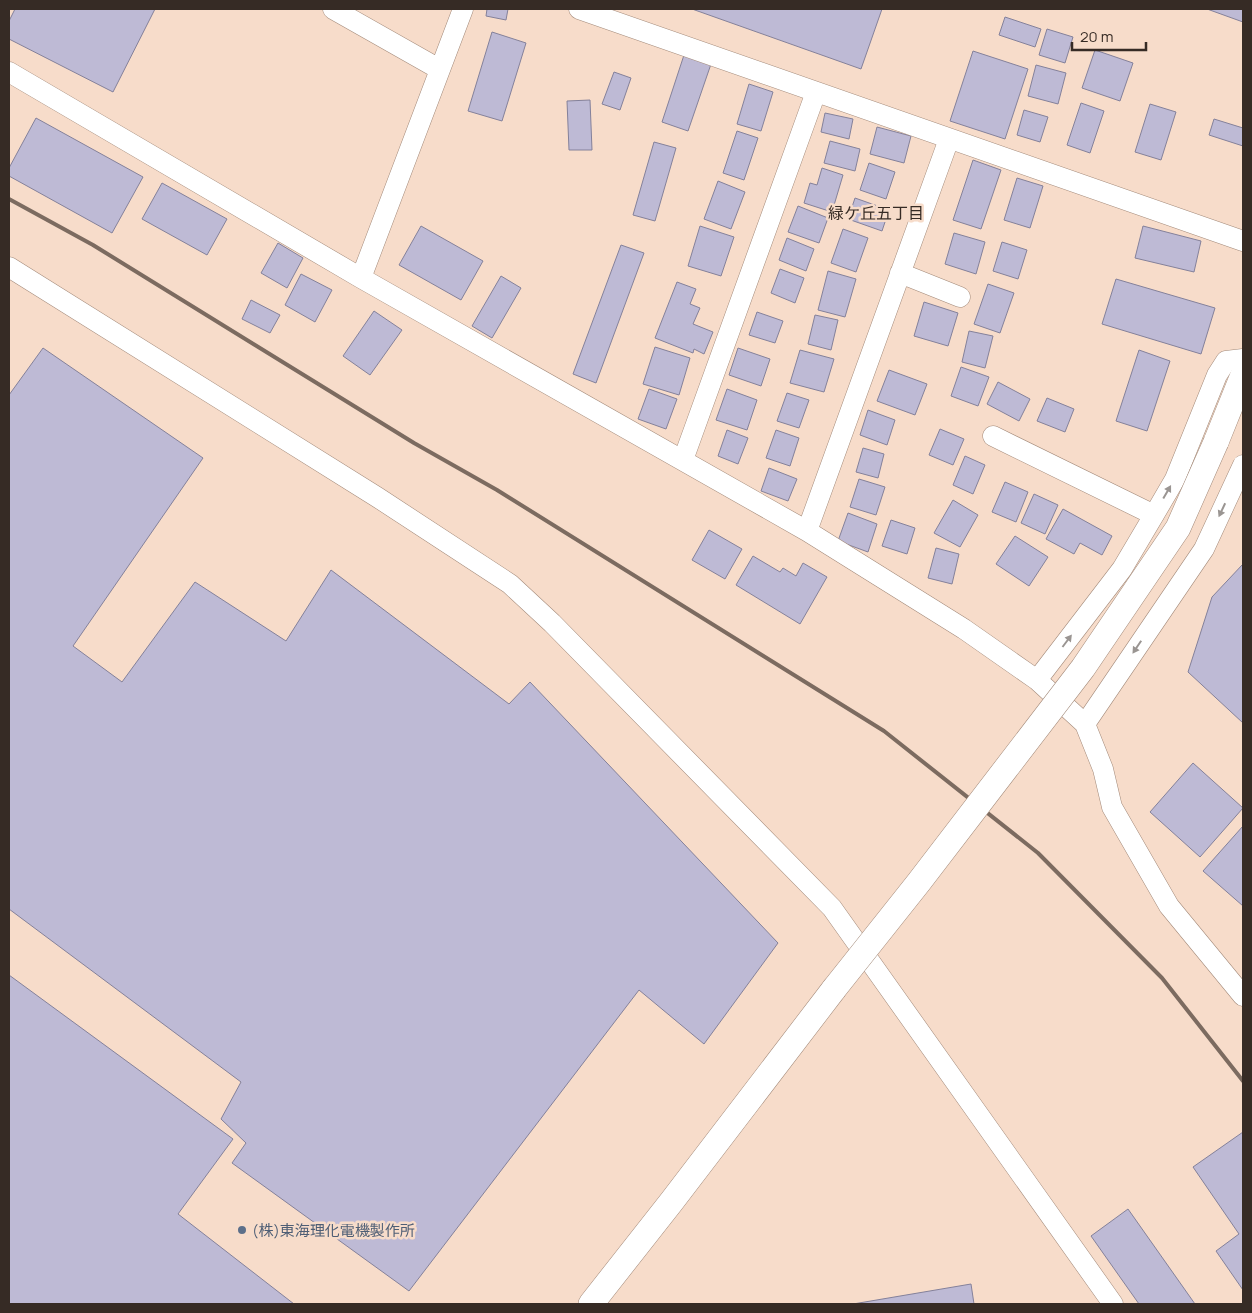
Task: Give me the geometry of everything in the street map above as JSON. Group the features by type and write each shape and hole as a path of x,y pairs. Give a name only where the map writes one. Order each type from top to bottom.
{"street":[{"path":"333,9 439,69"},
{"path":"361,278 463,9"},
{"path":"579,9 1243,241"},
{"path":"9,72 361,278 807,531 964,630 1037,680 1085,724 1102,768 1112,807 1169,906 1243,996"},
{"path":"683,460 816,92"},
{"path":"807,531 949,139"},
{"path":"9,267 402,513 510,584 545,617 832,908 1113,1304"},
{"path":"900,273 960,297"},
{"path":"1037,680 1122,569 1175,480 1217,375 1226,361 1243,359"},
{"path":"591,1304 1084,668 1178,528 1243,377"},
{"path":"993,436 1154,515"},
{"path":"1085,724 1204,549 1243,466"}],"building":[{"path":"15,9 155,9 113,92 9,39 9,21"},
{"path":"487,9 508,9 506,20 486,16"},
{"path":"692,9 882,9 861,69"},
{"path":"1207,9 1243,9 1243,22"},
{"path":"1005,17 1041,29 1035,47 999,35"},
{"path":"1047,29 1073,37 1065,63 1039,55"},
{"path":"492,32 526,43 502,121 468,111"},
{"path":"1095,50 1133,63 1120,101 1082,88"},
{"path":"973,51 1028,69 1005,139 950,121"},
{"path":"684,55 711,64 688,131 662,122"},
{"path":"1036,65 1066,73 1058,104 1028,96"},
{"path":"614,72 631,78 620,110 602,104"},
{"path":"749,84 773,92 761,131 737,124"},
{"path":"590,100 592,150 569,150 567,101"},
{"path":"1081,103 1104,111 1090,153 1067,145"},
{"path":"1150,104 1176,112 1161,160 1135,152"},
{"path":"1024,110 1048,117 1040,142 1017,135"},
{"path":"825,113 853,119 849,139 821,132"},
{"path":"36,118 143,177 112,233 9,176 9,168"},
{"path":"1214,119 1243,128 1243,146 1209,135"},
{"path":"877,127 911,136 904,163 870,154"},
{"path":"737,131 758,138 744,180 723,173"},
{"path":"830,141 860,149 855,171 824,163"},
{"path":"654,142 676,148 655,221 633,215"},
{"path":"973,160 1001,170 981,229 953,220"},
{"path":"869,163 895,172 886,199 860,190"},
{"path":"822,168 843,175 832,212 804,203 810,183 817,185"},
{"path":"1017,178 1043,186 1030,228 1004,220"},
{"path":"718,181 745,192 731,229 704,219"},
{"path":"162,183 227,219 207,255 142,219"},
{"path":"855,198 889,210 882,231 848,219"},
{"path":"798,206 828,218 819,243 788,232"},
{"path":"421,226 483,261 461,300 399,265"},
{"path":"700,226 734,237 721,276 688,266"},
{"path":"1143,226 1201,241 1194,272 1135,258"},
{"path":"843,229 868,238 856,272 831,263"},
{"path":"954,233 985,242 976,274 945,264"},
{"path":"787,238 814,249 806,271 779,260"},
{"path":"1002,242 1027,250 1018,279 993,271"},
{"path":"278,243 303,258 287,288 261,273"},
{"path":"621,245 644,253 596,383 573,374"},
{"path":"780,269 804,278 795,303 771,293"},
{"path":"828,271 856,279 845,317 818,310"},
{"path":"301,274 332,290 315,322 285,305"},
{"path":"501,276 521,288 492,338 472,326"},
{"path":"1116,279 1215,308 1201,354 1102,324"},
{"path":"677,282 696,289 690,304 700,308 693,324 713,332 704,354 694,349 693,353 655,338"},
{"path":"988,284 1014,293 1000,333 974,324"},
{"path":"251,300 280,315 270,333 242,319"},
{"path":"924,302 958,313 948,346 914,336"},
{"path":"374,311 402,330 370,375 343,356"},
{"path":"757,312 783,321 775,343 749,335"},
{"path":"815,315 838,320 831,350 808,344"},
{"path":"969,331 993,336 985,368 962,362"},
{"path":"655,347 690,358 679,395 643,384"},
{"path":"43,348 203,458 73,646 122,682 195,582 286,641 331,570 509,704 530,682 778,943 704,1044 639,990 409,1291 232,1163 246,1143 221,1119 241,1082 9,909 9,395"},
{"path":"738,348 770,359 761,386 729,375"},
{"path":"800,350 834,359 824,392 790,383"},
{"path":"1139,350 1170,361 1147,431 1116,421"},
{"path":"961,367 989,377 978,406 951,396"},
{"path":"889,370 927,384 915,415 877,401"},
{"path":"998,382 1030,399 1019,421 987,404"},
{"path":"649,389 677,399 666,429 638,419"},
{"path":"727,389 757,400 747,430 716,420"},
{"path":"787,393 809,400 799,428 777,421"},
{"path":"1047,398 1074,409 1065,432 1037,421"},
{"path":"868,410 895,420 887,445 860,435"},
{"path":"940,429 964,439 953,465 929,455"},
{"path":"727,430 748,438 738,464 718,456"},
{"path":"776,430 799,438 790,466 766,458"},
{"path":"863,448 884,454 878,478 856,472"},
{"path":"965,456 985,465 973,494 953,485"},
{"path":"769,468 797,479 788,501 761,491"},
{"path":"859,479 885,487 876,515 850,507"},
{"path":"1005,482 1028,492 1016,522 992,512"},
{"path":"1034,494 1058,505 1045,534 1021,523"},
{"path":"953,500 978,515 960,547 934,533"},
{"path":"1063,509 1112,536 1102,555 1080,543 1074,554 1046,539"},
{"path":"848,513 877,524 868,552 838,541"},
{"path":"891,520 915,528 907,554 882,546"},
{"path":"709,530 742,549 725,579 692,560"},
{"path":"1015,536 1048,557 1029,586 996,564"},
{"path":"936,548 959,554 952,584 928,578"},
{"path":"753,556 780,572 783,568 796,576 803,563 827,577 800,624 736,585"},
{"path":"1243,564 1243,723 1188,672 1212,597"},
{"path":"1193,763 1243,808 1200,857 1150,812"},
{"path":"1243,826 1243,906 1203,871"},
{"path":"9,975 233,1139 178,1214 294,1304 9,1304"},
{"path":"1243,1132 1243,1290 1216,1251 1239,1234 1193,1167"},
{"path":"1128,1209 1195,1304 1139,1304 1091,1236"},
{"path":"971,1284 974,1304 853,1304"}],"railway":[{"path":"9,199 93,245 414,443 497,490 884,731 1038,853 1162,978 1243,1081"}],"place":[{"name":"(株)東海理化電機製作所","path":"242,1230"}],"district":[{"name":"緑ケ丘五丁目","path":"876,213"}]}
